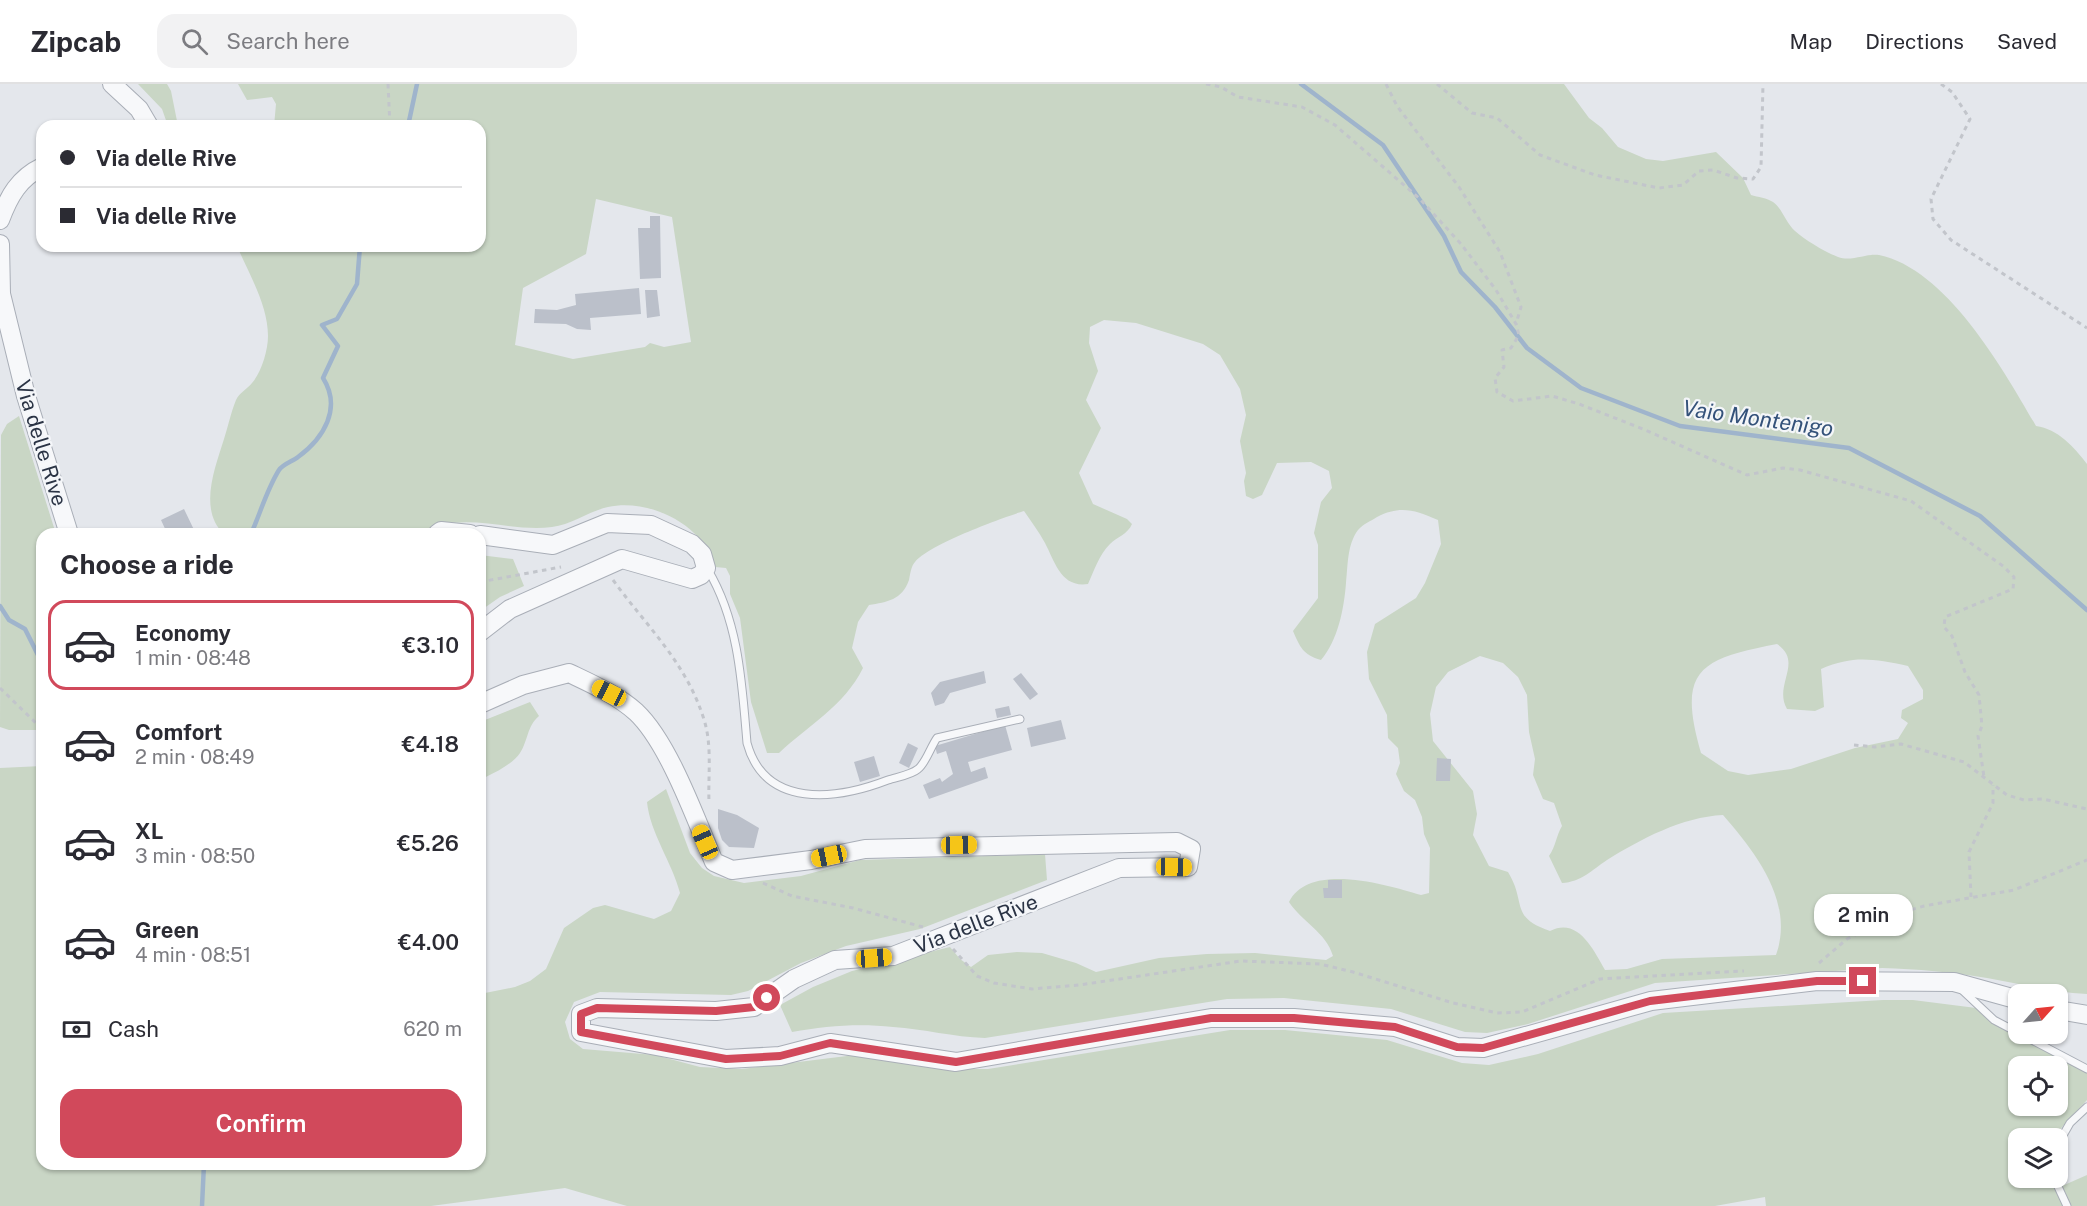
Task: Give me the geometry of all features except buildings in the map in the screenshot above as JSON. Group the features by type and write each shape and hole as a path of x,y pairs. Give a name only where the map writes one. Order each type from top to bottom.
{"street":[{"path":"112,84 139,109 145,120"},
{"path":"0,219 10,194 28,173 36,170"},
{"name":"Via delle Rive","path":"0,244 2,294 26,396 67,528"},
{"path":"486,536 553,545 607,523 651,525 692,544 702,554 706,568 702,575 692,579 622,559 510,609 486,627"},
{"name":"Via delle Rive","path":"486,701 523,685 569,673 609,693 637,713 659,743 714,862 732,870 811,860 865,849 1177,842 1191,849 1188,867 1119,868 893,957 835,960 794,979 754,1007 716,1011 597,1008 581,1014 581,1032 726,1059 780,1056 830,1043 956,1062 1211,1018 1294,1018 1395,1027 1457,1047 1483,1048 1650,1001 1817,981 1954,982 2008,997"},
{"path":"2068,1012 2087,1015"}],"lane":[{"path":"706,568 720,592 731,619 751,759 758,771 783,790 809,795 865,789 919,769 937,738 1020,719"},
{"path":"1954,982 1994,1020 2087,1069"},
{"path":"2067,1128 2087,1107"},
{"path":"2059,1188 2067,1206"}],"path":[{"path":"388,84 390,120"},
{"path":"1206,84 1221,87 1238,97 1302,107 1335,125 1420,199 1461,244 1516,324 1519,334 1511,348 1502,350 1504,367 1496,378 1497,392 1513,401 1552,396 1579,404 1747,474 1783,468 1800,470 1911,501 2003,566 2014,577 2013,589 1945,617 1944,627 1952,636 1965,672 1979,695 1982,726 1978,736 1984,777"},
{"path":"1386,84 1397,106 1460,186 1500,252 1521,307 1516,324"},
{"path":"1437,84 1473,113 1497,118 1540,155 1594,175 1659,188 1683,185 1699,171 1713,170 1737,178 1753,179 1761,167 1763,84"},
{"path":"1941,84 1952,92 1970,118 1931,199 1933,219 1951,240 2087,328"},
{"path":"0,688 36,723"},
{"path":"1854,745 1875,747 1901,744 1964,762 2007,795 2024,800 2043,799 2087,809"},
{"path":"1971,897 1969,852 1993,804 1993,785"},
{"path":"1816,967 1846,939 1896,914 2014,890 2087,860"}],"green space":[{"path":"138,84 167,84 171,91 177,120 166,120 162,109"},
{"path":"238,84 1564,84 1589,118 1602,128 1618,147 1646,159 1663,161 1716,152 1743,178 1751,195 1773,202 1795,231 1815,246 1843,258 1879,255 1904,264 1928,280 1971,325 2008,378 2036,426 2058,435 2071,445 2087,464 2087,994 2068,992 2068,984 2018,984 1961,974 1882,968 1655,983 1528,1024 1487,1033 1465,1032 1391,1009 1284,998 1227,999 985,1038 867,1025 792,1032 780,1005 813,987 852,971 950,947 971,967 988,955 1017,952 1042,953 1076,963 1096,972 1159,958 1207,954 1255,953 1326,960 1333,956 1325,940 1289,902 1299,890 1313,882 1350,879 1421,895 1429,893 1430,848 1415,800 1404,791 1396,774 1400,763 1398,748 1388,738 1387,715 1369,679 1367,652 1375,624 1416,598 1425,583 1441,544 1438,520 1415,511 1400,510 1385,513 1358,530 1350,549 1344,603 1336,634 1321,660 1310,656 1300,646 1293,631 1318,598 1318,545 1314,533 1321,502 1332,488 1329,471 1311,462 1277,463 1262,495 1253,499 1246,496 1244,481 1246,473 1240,441 1246,415 1240,389 1220,355 1203,344 1136,323 1104,320 1090,327 1089,343 1098,371 1086,400 1101,428 1079,473 1093,504 1127,519 1132,524 1106,548 1088,584 1071,582 1065,578 1024,511 949,540 922,555 914,564 906,587 898,596 888,601 869,605 858,622 852,648 863,668 846,693 779,753 767,753 751,702 740,618 730,594 730,576 726,568 715,567 700,539 687,527 657,511 624,505 608,507 566,524 536,528 468,522 434,528 219,528 216,524 210,501 213,475 236,400 258,374 268,342 265,313 240,252 486,252 486,120 275,120 276,104 272,97 247,100","holes":["596,199 672,217 691,342 664,347 650,343 645,347 573,359 515,345 523,288 586,254","1777,644 1785,651 1788,666 1783,691 1787,709 1815,711 1824,707 1821,669 1854,660 1874,660 1908,666 1923,690 1923,699 1902,710 1901,718 1908,723 1898,739 1855,748 1791,769 1748,775 1728,771 1701,753 1694,725 1692,703 1694,686 1701,673 1712,663 1729,656","1480,656 1503,663 1518,677 1527,695 1529,732 1535,759 1533,775 1543,799 1554,803 1562,826 1549,856 1562,883 1581,878 1620,852 1662,830 1692,820 1723,815 1759,862 1776,897 1780,916 1780,935 1776,955 1662,959 1627,969 1605,970 1590,945 1577,932 1569,928 1550,931 1529,920 1521,908 1514,883 1508,872 1489,866 1473,835 1477,814 1473,791 1433,741 1430,714 1436,687 1448,672"]},
{"path":"19,416 54,528 36,528 36,730 9,730 0,727 1,435 7,424"},
{"path":"486,556 513,559 524,586 500,597 486,607"},
{"path":"530,702 539,716 532,724 520,753 507,765 486,777 486,720"},
{"path":"36,766 36,1170 486,1170 486,993 515,987 530,981 546,969 564,928 593,908 605,905 654,919 671,911 680,893 652,825 647,802 666,789 690,853 702,868 714,876 744,883 801,876 860,860 1045,854 1047,880 920,929 846,946 801,963 748,991 731,995 600,992 574,1002 565,1022 570,1039 583,1049 655,1055 700,1067 742,1069 855,1055 957,1069 988,1069 1230,1030 1285,1030 1387,1040 1462,1063 1489,1065 1538,1054 1663,1013 1913,1000 1984,1009 1998,1026 2008,1030 2008,1044 2041,1044 2074,1058 2087,1072 2087,1100 2061,1128 2008,1128 2008,1188 2068,1188 2068,1183 2087,1175 2087,1206 1766,1206 1765,1197 1715,1206 627,1206 565,1188 431,1206 0,1206 0,768"}],"waterway":[{"path":"409,120 417,84"},
{"name":"Vaio Montenigo","path":"1301,84 1383,145 1444,236 1461,272 1495,307 1527,348 1581,388 1680,426 1849,448 1980,516 2087,610"},
{"path":"253,528 279,470 316,441 327,422 331,400 323,378 338,346 322,325 337,319 357,284 360,252"},
{"path":"0,606 9,620 25,629 36,651"},
{"path":"202,1206 204,1170"}],"route":[{"path":"767,998 754,1007 716,1011 597,1008 581,1014 581,1032 726,1059 780,1056 830,1043 956,1062 1211,1018 1294,1018 1395,1027 1457,1047 1483,1048 1650,1001 1817,981 1863,981"}]}
